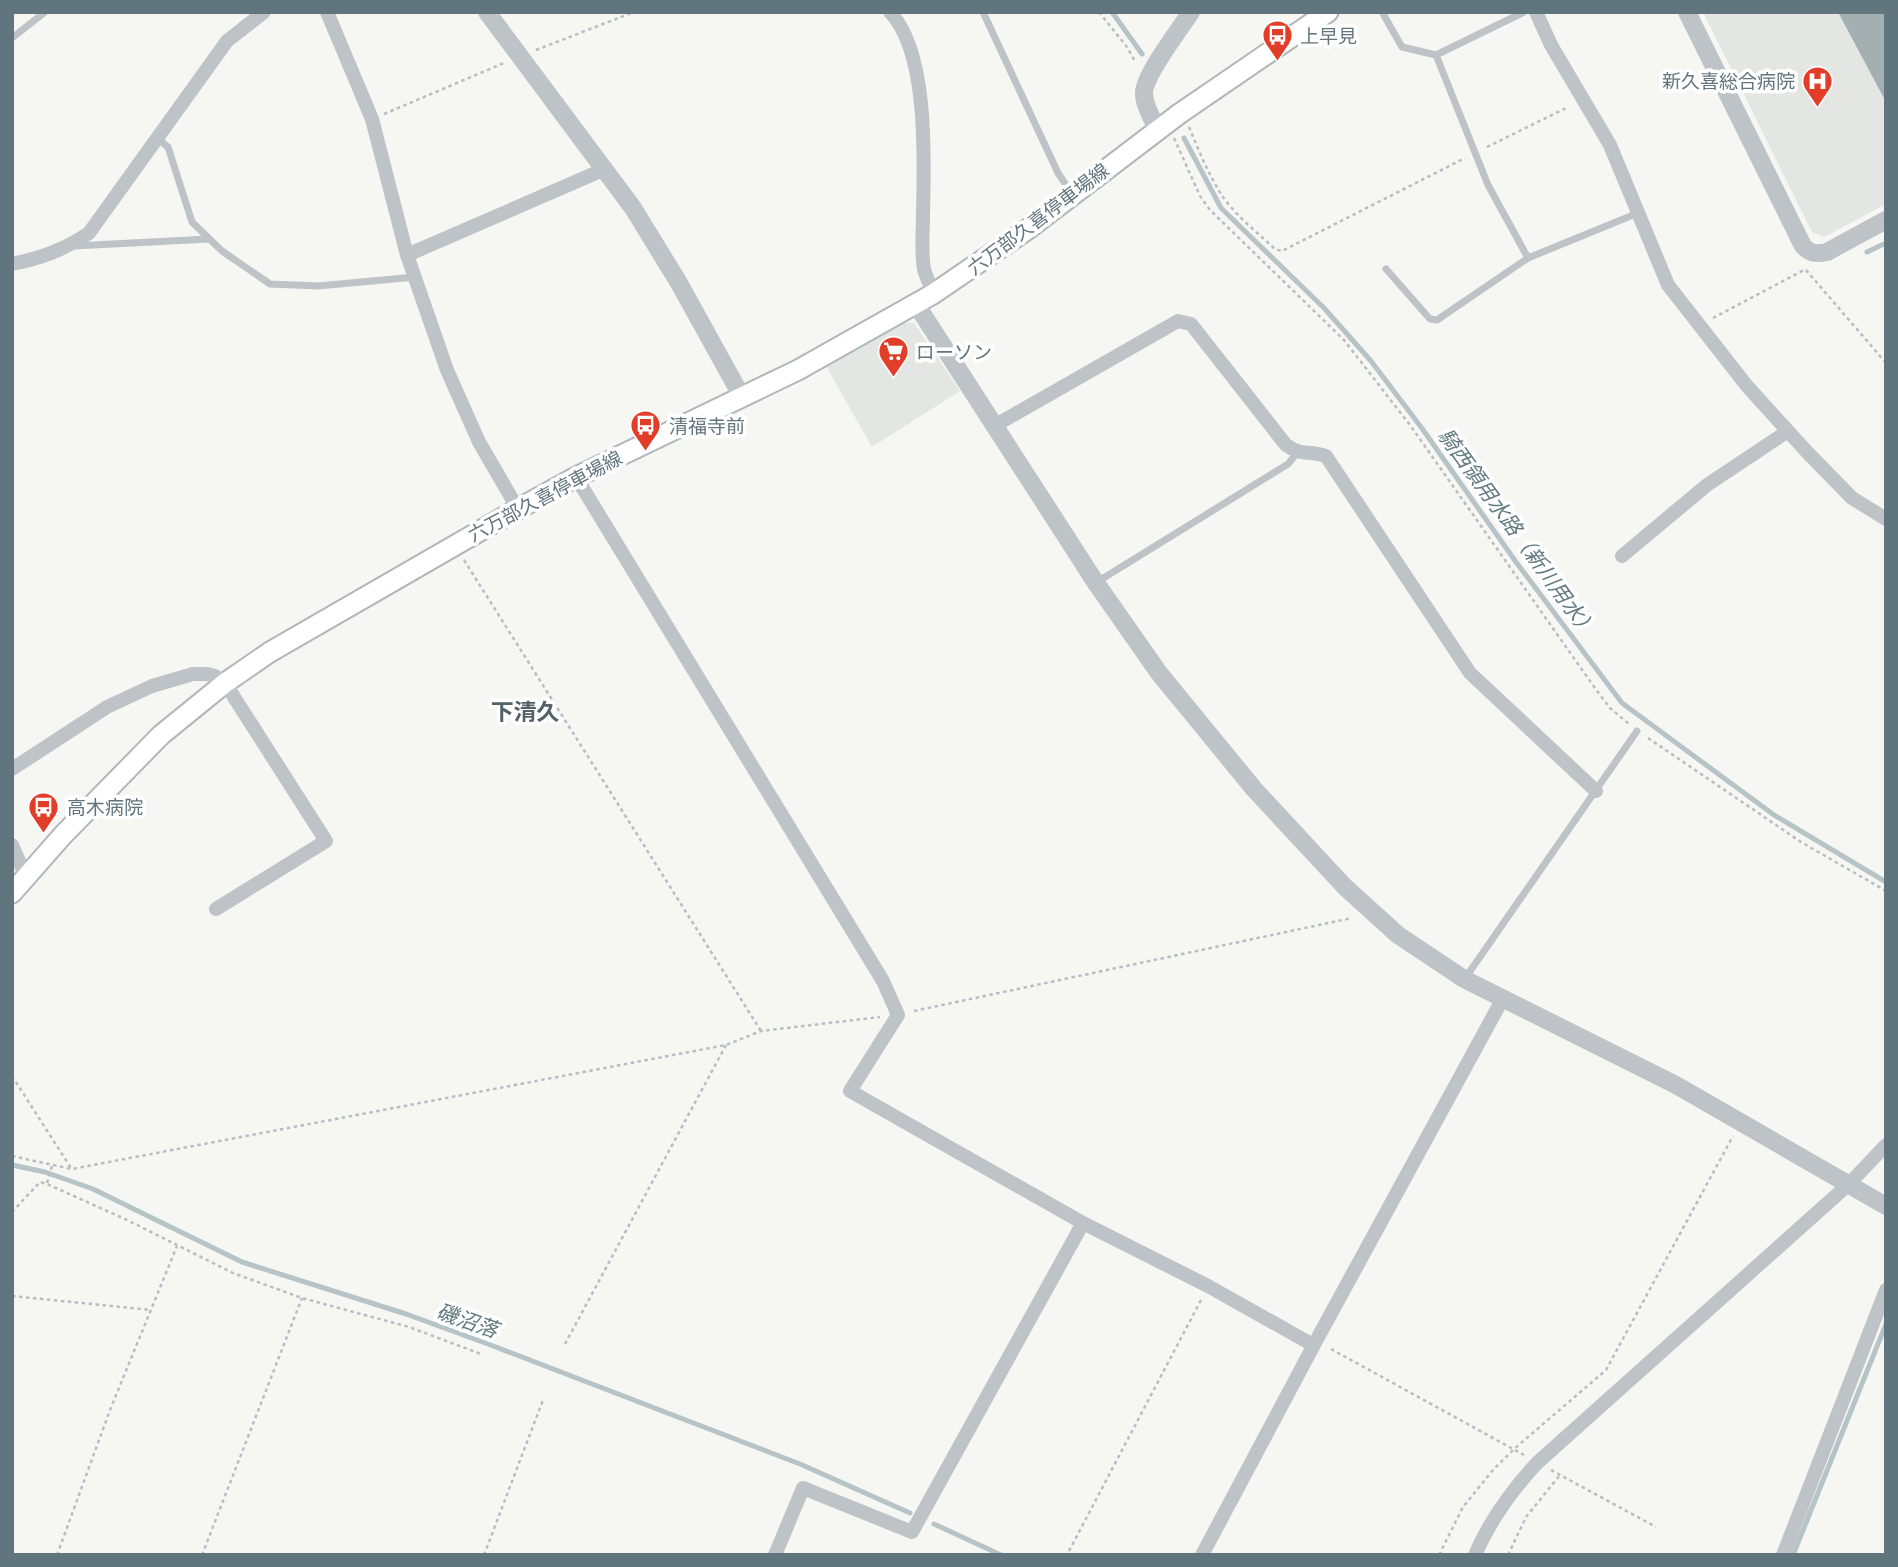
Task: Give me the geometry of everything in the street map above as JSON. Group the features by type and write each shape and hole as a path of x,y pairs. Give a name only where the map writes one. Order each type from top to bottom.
{"main road":[{"name":"六万部久喜停車場線","path":"12,893 99,797 153,744 225,684 281,646 454,544 576,477 798,370 933,294 987,259 1073,195 1166,134 1328,12"}],"street":[{"path":"12,264 46,256 70,246 89,233 227,41 264,12"},
{"path":"327,12 372,119 407,255 461,405 518,509"},
{"path":"487,12 605,169 655,242 741,397"},
{"path":"890,12 899,22 912,52 920,99 924,267 933,294"},
{"path":"1166,134 1147,107 1144,93 1147,79 1191,12"},
{"path":"1536,12 1551,45 1610,145 1668,285 1747,386 1788,431 1852,498 1886,519"},
{"path":"1686,12 1803,246 1807,260 1886,220"},
{"path":"407,255 605,169"},
{"path":"916,304 1096,583 1159,673 1254,789 1345,887 1398,935 1464,979 1653,1073 1886,1206"},
{"path":"995,426 1178,321 1191,324 1286,445 1297,453 1319,453 1326,456 1470,673 1596,791"},
{"path":"1622,556 1707,485 1788,431"},
{"path":"576,477 883,981 898,1014 850,1091 1083,1223 1314,1343"},
{"path":"12,769 107,707 152,686 194,674 215,676 225,684 326,841 216,909"},
{"path":"12,845 26,877"},
{"path":"1202,1555 1314,1343 1502,1000"},
{"path":"1475,1555 1500,1509 1518,1483 1537,1463 1849,1184 1886,1145"},
{"path":"775,1555 803,1488 912,1532 1083,1223"},
{"path":"1783,1555 1886,1290"}],"lane":[{"path":"12,38 45,12"},
{"path":"983,12 1058,173 1073,195"},
{"path":"1382,12 1402,47 1436,55 1524,12"},
{"path":"1436,55 1488,185 1528,258"},
{"path":"158,139 168,147 192,222 222,251 270,284 318,286 415,276"},
{"path":"1386,269 1430,319 1437,320 1528,258 1638,213"},
{"path":"70,246 209,239"},
{"path":"1096,583 1288,464 1297,453"},
{"path":"1464,979 1637,730"}],"path":[{"path":"372,119 520,56 634,12"},
{"path":"1099,12 1127,47 1140,70"},
{"path":"1189,127 1224,199 1275,248 1282,251 1582,100"},
{"path":"1166,134 1210,210 1344,340 1410,425 1610,708 1637,730 1801,842 1886,891"},
{"path":"1698,326 1807,260 1886,363"},
{"path":"454,544 761,1031"},
{"path":"12,1156 52,1167 72,1169 726,1045 761,1031 898,1014 1372,912"},
{"path":"565,1344 726,1045"},
{"path":"12,1076 72,1169"},
{"path":"1439,1555 1463,1507 1514,1449 1606,1370 1741,1121"},
{"path":"48,1182 52,1167"},
{"path":"12,1212 40,1182 48,1182 233,1273 302,1298 410,1327 481,1354"},
{"path":"57,1555 110,1410 177,1246"},
{"path":"1069,1551 1208,1286"},
{"path":"12,1296 151,1310"},
{"path":"202,1555 302,1298"},
{"path":"1314,1343 1525,1455"},
{"path":"484,1555 543,1400"},
{"path":"1551,1470 1656,1527"},
{"path":"1508,1555 1526,1517 1560,1475"}],"shaded area":[{"name":"新久喜総合病院","path":"1703,12 1886,12 1886,204 1824,237 1812,232"},
{"name":"ローソン","path":"900,323 914,323 960,391 872,447 826,366"}],"building":[{"path":"1838,12 1886,12 1886,102"}],"waterway":[{"name":"騎西領用水路（新川用水）","path":"1112,12 1142,54"},
{"name":"騎西領用水路（新川用水）","path":"1184,138 1221,208 1324,308 1371,361 1622,703 1774,815 1886,882"},
{"path":"1867,252 1886,243"},
{"name":"磯沼落","path":"12,1165 45,1172 93,1189 242,1262 406,1314 488,1344 800,1464 910,1513"},
{"path":"1793,1555 1886,1324"},
{"name":"磯沼落","path":"934,1524 1001,1555"}],"place":[{"name":"上早見","path":"1277,63"},
{"name":"新久喜総合病院","path":"1818,108"},
{"name":"ローソン","path":"893,379"},
{"name":"清福寺前","path":"646,453"},
{"name":"高木病院","path":"44,834"}],"district":[{"name":"下清久","path":"525,712"}]}
